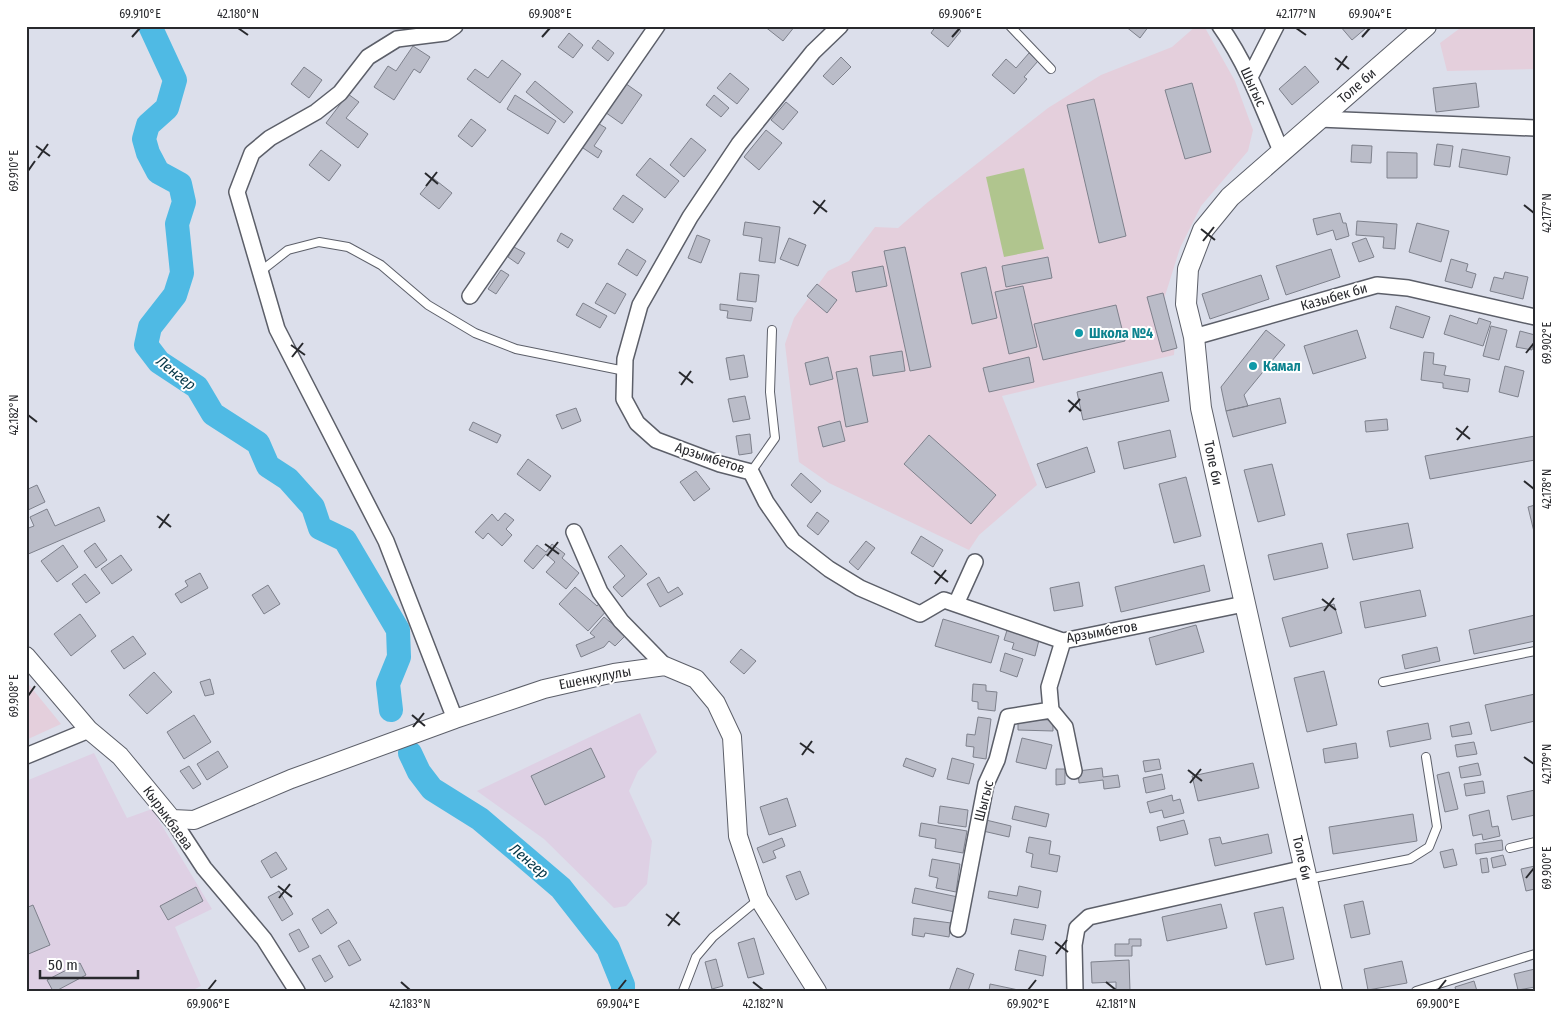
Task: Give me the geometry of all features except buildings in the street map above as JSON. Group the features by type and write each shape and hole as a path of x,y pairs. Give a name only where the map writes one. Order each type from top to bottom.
{"main road":[{"name":"Толе би","path":"1332,991 1201,408 1194,337 1186,304 1188,268 1203,230 1230,197 1426,26"}],"street":[{"path":"455,26 445,33 397,39 368,57 340,93 322,107 270,138 252,153 238,192 277,329 386,541 455,718"},
{"path":"470,296 656,26"},
{"name":"Арзымбетов","path":"840,26 813,52 739,144 690,217 640,305 625,359 624,399 637,424 656,440 720,464 751,472 766,502 792,541 829,569 860,588 920,614 944,600 1063,641 1244,604"},
{"name":"Шыгыс","path":"1220,26 1250,77 1282,151"},
{"path":"1250,77 1276,26"},
{"path":"1319,119 1535,128"},
{"name":"Казыбек би","path":"1194,337 1377,285 1408,288 1535,317"},
{"path":"574,532 600,592 621,621 665,666 696,679 716,704 732,737 738,836 759,899 817,991"},
{"path":"956,604 975,562"},
{"path":"1063,641 1049,687 1051,710 1065,727 1074,771"},
{"name":"Кырыкбаева","path":"26,656 89,730 120,756 172,818 204,868 264,939 297,991"},
{"name":"Ешенкулулы","path":"172,818 194,820 291,779 455,718 544,689 614,673 665,666"},
{"name":"Шыгыс","path":"958,929 986,784 997,760 1008,717 1051,710"},
{"path":"26,756 89,730"},
{"path":"1075,991 1074,945 1077,928 1089,917 1306,874"}],"lane":[{"path":"1010,26 1051,69"},
{"path":"260,271 288,250 319,242 348,247 381,265 428,305 476,333 516,349 625,371"},
{"path":"751,472 775,438 770,392 772,330"},
{"path":"1383,682 1535,651"},
{"path":"1306,874 1410,859 1429,847 1437,827 1426,757"},
{"path":"1510,848 1535,842"},
{"path":"683,991 696,957 713,937 759,899"},
{"path":"1416,991 1535,954"}],"shaded area":[{"path":"1196,26 1204,26 1235,81 1253,130 1248,151 1201,206 1180,248 1164,299 1175,341 1174,355 1002,396 1037,485 979,535 969,550 829,483 799,462 785,344 794,318 828,271 849,261 875,227 898,228 928,202 1048,108 1101,75 1172,47"},
{"path":"1463,26 1535,26 1535,69 1447,71 1440,43"},
{"path":"26,681 61,724 26,740"},
{"path":"640,713 657,752 638,771 629,791 652,841 647,884 626,906 614,908 544,839 477,791"},
{"path":"94,753 127,818 152,809 212,909 175,927 201,986 191,991 26,991 26,781"}],"green space":[{"path":"1024,168 1044,249 1004,257 986,177"}],"waterway":[{"name":"Ленгер","path":"150,26 175,80 167,108 148,125 144,139 148,153 158,172 180,184 184,202 177,224 182,273 175,295 150,327 146,345 159,362 197,387 213,414 258,443 268,466 288,479 313,507 320,528 345,540 398,630 399,657 388,684 391,710"},
{"name":"Ленгер","path":"410,753 419,772 432,789 480,819 561,888 608,948 623,985 623,991"}],"place":[{"name":"Школа №4","path":"1079,333"},
{"name":"Камал","path":"1253,366"}]}
